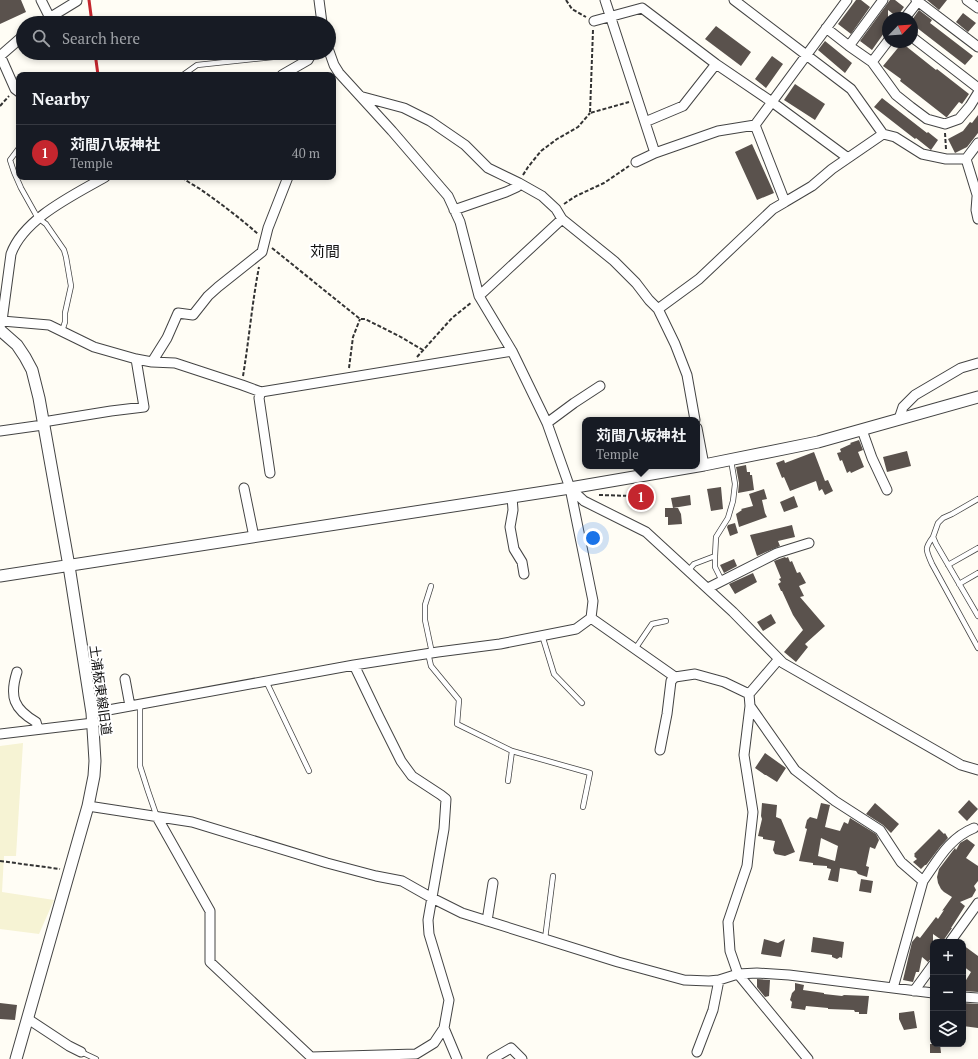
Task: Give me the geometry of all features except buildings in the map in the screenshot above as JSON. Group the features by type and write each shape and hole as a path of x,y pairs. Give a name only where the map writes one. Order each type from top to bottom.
{"street":[{"path":"41,0 49,16"},
{"path":"53,16 77,0"},
{"path":"319,0 321,16"},
{"path":"605,0 655,153"},
{"path":"734,0 851,88 883,134 895,137 922,154 946,159 966,159"},
{"path":"636,162 655,153 718,131 755,125 847,0"},
{"path":"849,46 883,0"},
{"path":"909,12 917,0 978,47"},
{"path":"967,0 978,8"},
{"path":"594,21 642,8 716,64 772,102 848,158"},
{"path":"826,28 872,62 896,95 927,119 945,124 959,119 970,106 978,93"},
{"path":"16,42 0,55 16,88"},
{"path":"918,43 978,88"},
{"path":"872,62 883,48"},
{"path":"287,72 308,60"},
{"path":"0,734 38,729 93,718 140,704 354,665 500,644 576,629 591,618 593,601 570,488 547,423 512,351 478,296 460,222 448,196 363,97 340,73 332,60"},
{"path":"645,122 683,106 716,64"},
{"path":"333,72 334,65"},
{"path":"363,97 404,108 430,121 465,145 488,168 542,196 556,210 562,219 614,261 636,283 658,309 675,344 687,375 695,417"},
{"path":"755,125 785,202"},
{"path":"658,309 699,279 773,209 812,186 832,169 883,134"},
{"path":"966,159 978,143"},
{"path":"966,159 978,198 976,210 978,219"},
{"path":"100,180 38,218 14,246 2,296 1,326 49,326 94,346 136,359 152,362 175,363 261,392 512,351"},
{"path":"152,362 167,338 178,313 193,315 208,296 262,252 268,228 287,180"},
{"path":"454,210 506,192 516,187 519,183"},
{"path":"478,296 562,219"},
{"name":"土浦板東線旧道","path":"1,326 17,345 32,370 39,398 69,566 93,718 96,761 88,806 16,1059"},
{"path":"0,431 144,407 136,359"},
{"path":"899,419 903,407 915,395 961,368 978,363"},
{"path":"547,423 600,386"},
{"path":"261,392 259,398 270,473"},
{"path":"700,466 818,442 978,397"},
{"path":"862,430 872,458 887,490"},
{"path":"700,444 704,465"},
{"path":"0,576 570,488 681,469"},
{"path":"244,488 254,537"},
{"path":"570,488 584,501 646,532 708,588 783,662 961,765 978,770"},
{"path":"512,497 510,527 514,549 522,562 524,574"},
{"path":"708,588 777,553 809,543"},
{"path":"591,618 676,676"},
{"path":"779,659 749,694 750,706 744,755 753,812 747,866 728,922 730,951 738,974 808,1059"},
{"path":"157,817 210,911 210,962 311,1058 369,1057 416,1054 434,1043 444,1028 449,1000 429,934 428,920 444,829 446,799 412,776 401,761 354,665"},
{"path":"16,672 13,684 14,698 19,708 36,722 38,729"},
{"path":"660,750 667,714 671,681 676,676 695,674 724,682 749,694"},
{"path":"125,678 130,706"},
{"path":"750,706 795,770 835,801 880,830 902,862 923,881"},
{"path":"88,806 192,822 327,863 376,876 402,881 462,913 618,962 684,980 719,980 738,974 789,974 914,992 930,993"},
{"path":"893,988 923,881 948,845 964,832 977,828"},
{"path":"487,920 493,883"},
{"path":"952,939 978,903"},
{"path":"914,992 930,969"},
{"path":"697,1052 713,1010 719,980"},
{"path":"966,997 978,998"},
{"path":"28,1019 69,1046 81,1052"},
{"path":"444,1028 457,1059"},
{"path":"492,1059 511,1048 522,1059"}],"lane":[{"path":"187,72 197,65 245,60"},
{"path":"16,152 10,160 16,177"},
{"path":"18,180 38,218 46,224 64,250 71,286 62,332"},
{"path":"722,580 716,567 714,556 716,537 728,518 733,501 735,484 731,460"},
{"path":"977,501 943,518 938,523 933,537 928,544 926,552 978,648"},
{"path":"933,537 977,614"},
{"path":"948,565 978,548"},
{"path":"688,571 694,564 714,556"},
{"path":"959,584 978,573"},
{"path":"431,586 425,606 425,620 431,666 459,700 457,724 512,751 590,773 583,807"},
{"path":"635,649 652,624 666,621"},
{"path":"542,635 554,674 582,702"},
{"path":"266,681 309,771"},
{"path":"140,704 140,766 157,817"},
{"path":"508,782 512,751"},
{"path":"545,939 553,876"},
{"path":"81,1052 96,1059"}],"path":[{"path":"566,0 572,9 594,21 590,113"},
{"path":"0,106 16,91"},
{"path":"519,183 528,167 541,151 578,127 590,113 638,100"},
{"path":"945,124 946,159"},
{"path":"556,210 576,196 604,183 636,162"},
{"path":"186,180 200,188 244,222 260,236 264,242 360,319 365,319 423,350"},
{"path":"242,385 262,252"},
{"path":"414,367 417,357 423,350 452,318 478,296"},
{"path":"347,378 353,337 360,319"},
{"path":"598,495 634,496"},
{"path":"0,861 69,871"}],"shaded area":[{"path":"23,743 16,856 4,856 2,892 54,900 39,934 0,929 0,746"}],"railway":[{"path":"89,0 91,16"},
{"path":"96,60 98,72"}],"place":[{"name":"苅間八坂神社","path":"641,497"}],"district":[{"name":"苅間","path":"325,252"}]}
